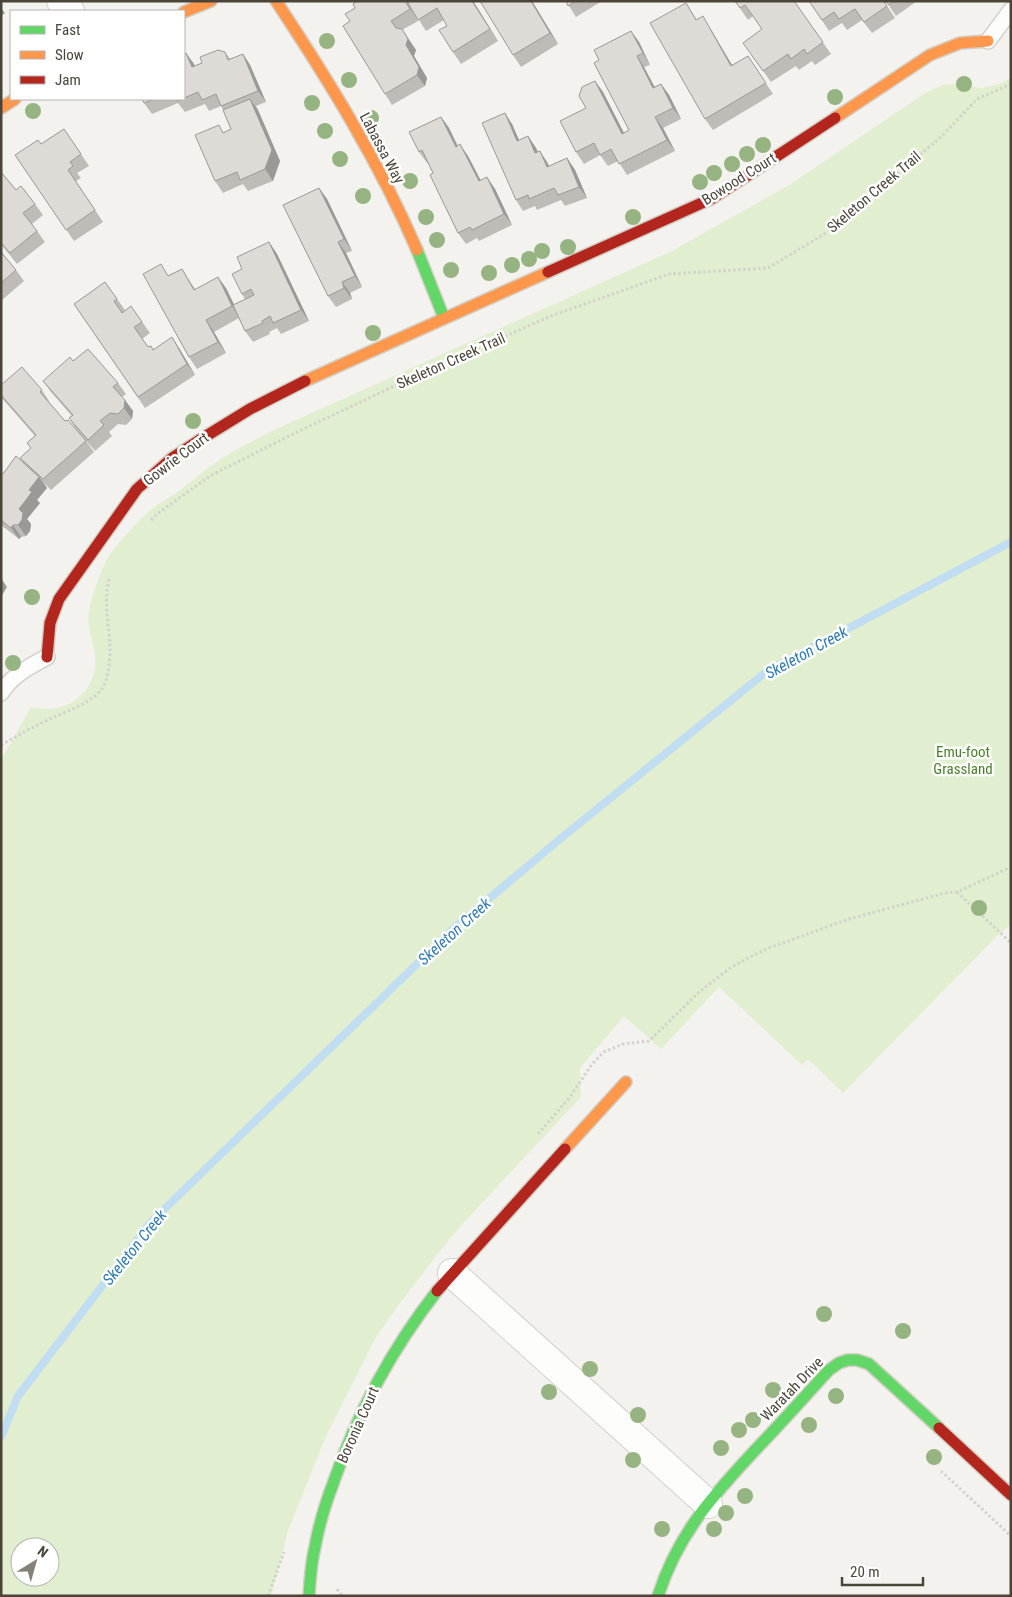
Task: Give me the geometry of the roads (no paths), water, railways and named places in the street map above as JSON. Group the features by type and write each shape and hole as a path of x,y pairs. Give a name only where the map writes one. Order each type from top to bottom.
{"street":[{"path":"185,12 211,1"},
{"name":"Labassa Way","path":"276,1 325,76 376,164 413,242 444,318"},
{"name":"Bowood Court","path":"444,318 713,198 930,55 960,43 988,41"},
{"path":"1,108 13,100"},
{"name":"Gowrie Court","path":"47,657 46,642 49,628 54,608 63,592 137,489 172,458 250,409 292,387 444,318"},
{"name":"Boronia Court","path":"308,1596 317,1533 340,1465 360,1415 386,1366 425,1306 452,1273 626,1082"},
{"path":"452,1273 708,1504"},
{"name":"Waratah Drive","path":"658,1596 682,1540 708,1504 732,1475 829,1370 839,1362 854,1358 869,1364 1011,1495"}],"lane":[{"name":"Bowood Court","path":"988,41 1011,10"},
{"name":"Gowrie Court","path":"1,693 11,680 22,671 47,657"}],"waterway":[{"name":"Skeleton Creek","path":"1,1437 18,1396 151,1222 454,928 560,839 766,672 1011,542"}],"park label":[{"name":"Emu-foot Grassland","path":"963,760"}]}
